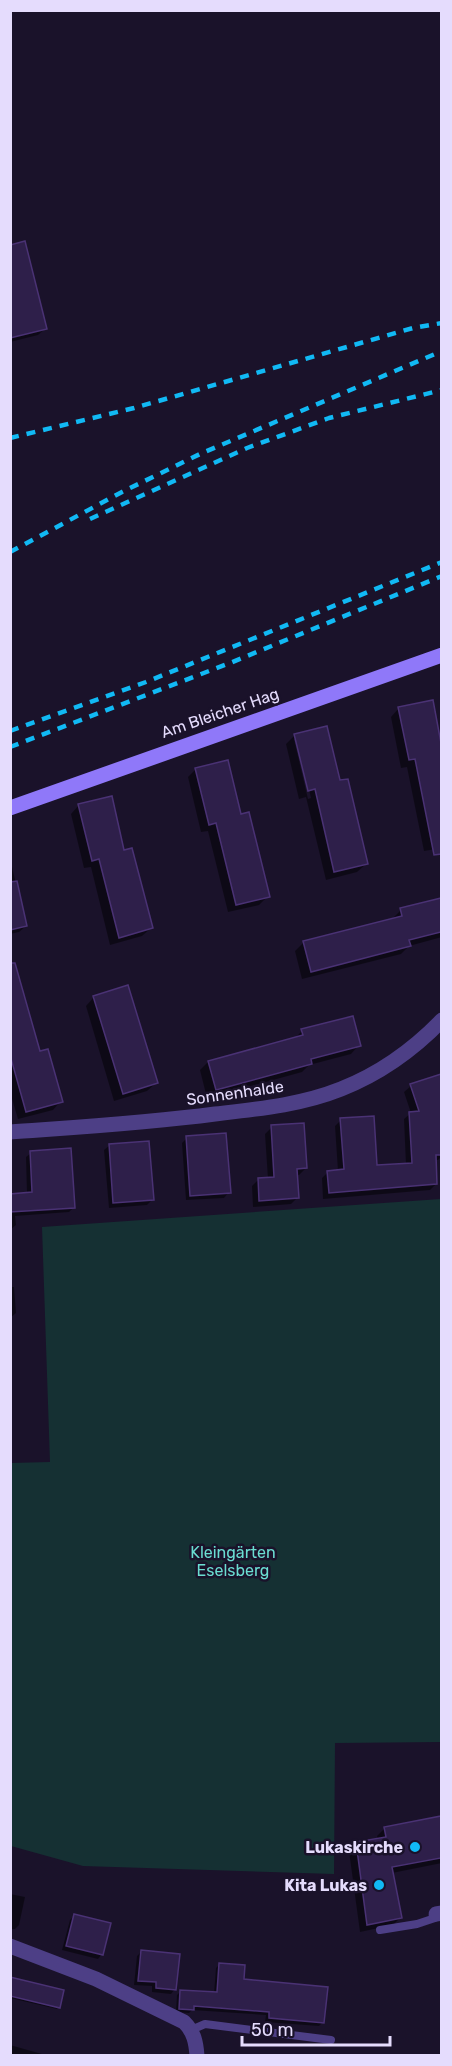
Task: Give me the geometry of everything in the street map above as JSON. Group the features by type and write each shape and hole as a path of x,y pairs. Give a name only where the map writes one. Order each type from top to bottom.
{"street":[{"name":"Am Bleicher Hag","path":"10,808 441,655"},
{"name":"Sonnenhalde","path":"10,1132 187,1118 307,1101 342,1089 385,1067 422,1041 441,1020"},
{"path":"10,1946 96,1979 184,2022 191,2030 196,2042 197,2055"}],"lane":[{"path":"380,1930 417,1924 435,1918 439,1914"},
{"path":"191,2030 205,2024 331,2040"}],"green space":[{"name":"Kleingärten Eselsberg","path":"441,1199 441,1742 335,1743 334,1874 83,1866 11,1846 11,1463 50,1462 42,1227"}],"building":[{"path":"25,241 47,329 10,338 10,245"},
{"path":"433,700 441,743 441,854 434,855 415,759 409,760 398,707"},
{"path":"327,726 340,780 348,779 368,864 334,872 315,789 308,791 294,734"},
{"path":"228,760 241,814 249,812 270,897 236,905 216,823 209,825 195,768"},
{"path":"112,796 124,850 132,848 153,928 119,938 99,859 92,861 78,804"},
{"path":"17,881 27,926 10,930 10,882"},
{"path":"441,898 441,932 409,940 411,946 311,972 303,941 402,916 400,908"},
{"path":"10,963 15,963 40,1051 48,1049 63,1102 26,1112 10,1055"},
{"path":"128,985 158,1083 123,1094 93,996"},
{"path":"353,1016 361,1046 311,1059 312,1064 216,1090 208,1061 303,1035 301,1029"},
{"path":"441,1074 441,1155 436,1155 437,1184 329,1193 327,1171 344,1169 340,1118 374,1116 377,1165 412,1163 409,1112 419,1111 410,1084"},
{"path":"304,1123 307,1168 297,1169 299,1198 259,1201 258,1178 274,1177 271,1125"},
{"path":"226,1133 231,1193 190,1196 186,1136"},
{"path":"149,1141 154,1200 113,1203 109,1144"},
{"path":"71,1148 75,1208 10,1212 10,1194 32,1192 30,1151"},
{"path":"441,1816 441,1858 392,1867 402,1918 367,1925 356,1842 386,1837 384,1827"},
{"path":"74,1914 111,1923 103,1955 66,1946"},
{"path":"141,1950 180,1954 176,1990 156,1988 156,1982 138,1981"},
{"path":"219,1963 245,1965 244,1979 328,1987 324,2023 269,2018 269,2012 194,2006 194,2010 179,2009 180,1990 217,1992"},
{"path":"10,1977 64,1990 60,2008 10,1996"}],"railway":[{"path":"10,438 134,408 413,328 442,323"},
{"path":"10,552 122,492 200,454 442,351"},
{"path":"90,519 247,448 329,418 442,390"},
{"path":"10,731 146,682 442,562"},
{"path":"10,747 230,663 442,576"}],"place":[{"name":"Lukaskirche","path":"415,1847"},
{"name":"Kita Lukas","path":"379,1885"}]}
